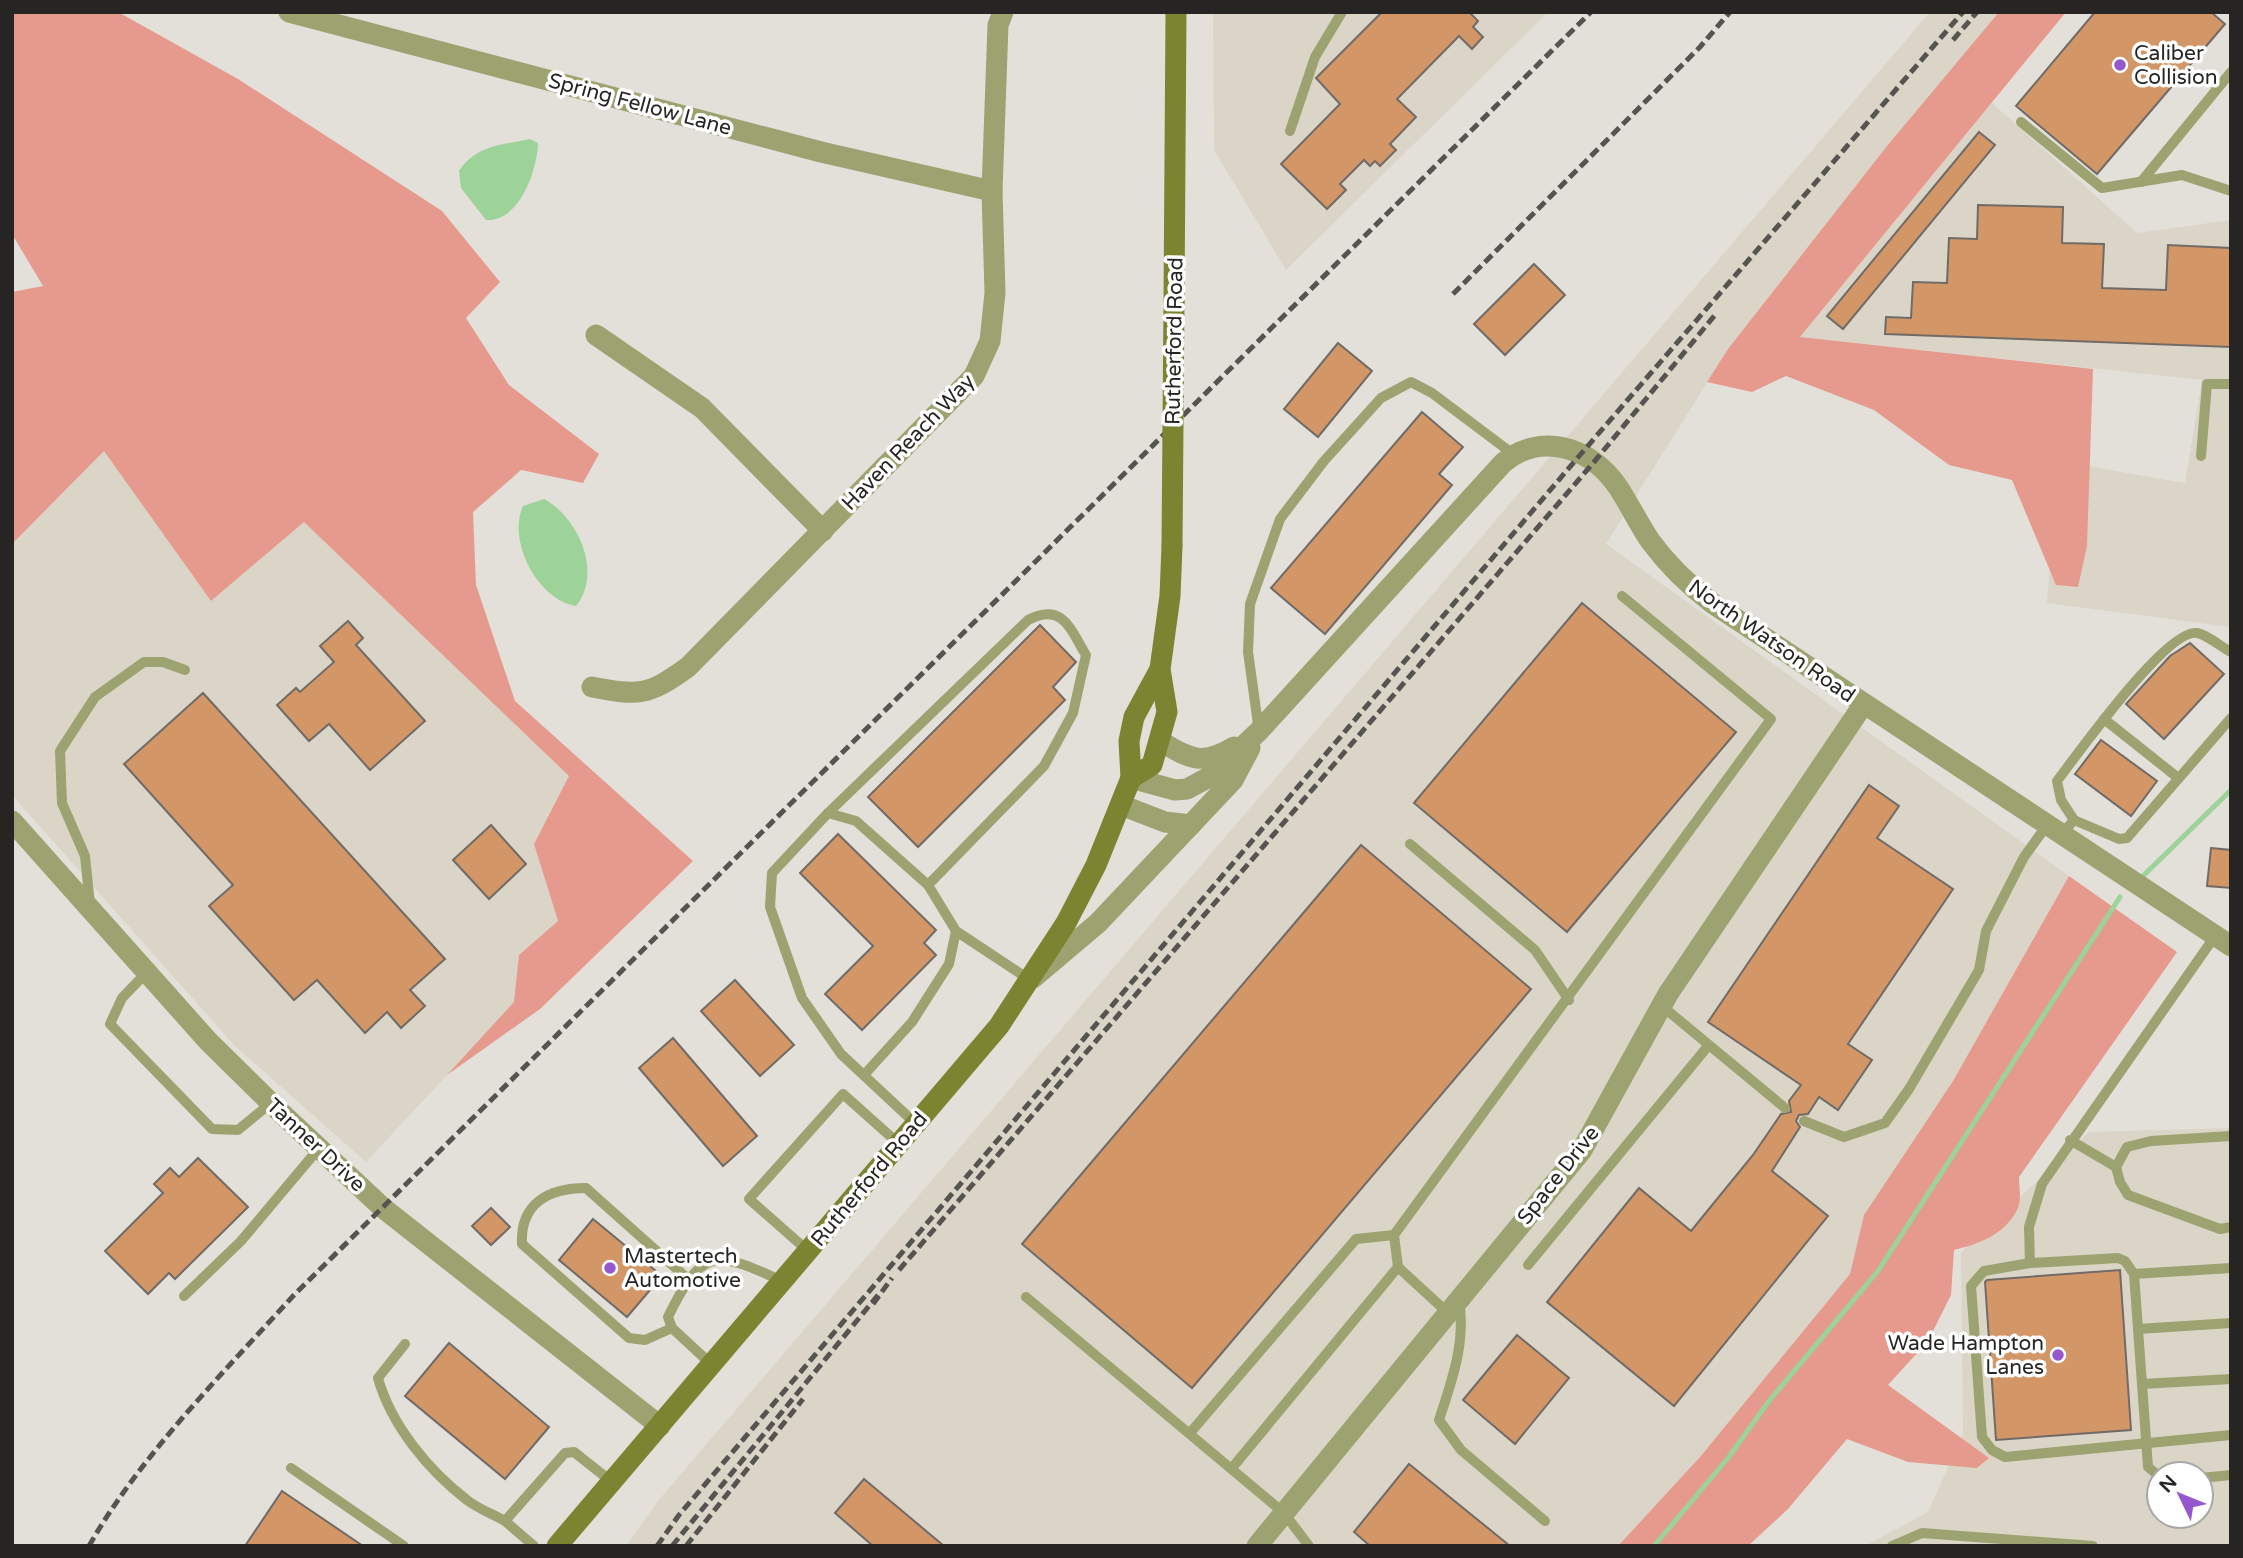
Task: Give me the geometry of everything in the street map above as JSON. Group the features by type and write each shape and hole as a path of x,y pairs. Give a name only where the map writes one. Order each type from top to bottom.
{"street":[{"name":"Spring Fellow Lane","path":"289,12 821,152 992,191"},
{"name":"Haven Reach Way","path":"592,687 632,694 660,687 688,667 974,376 990,341 995,293 992,191 998,26 1003,12"},
{"name":"Rutherford Road","path":"1131,778 1152,765 1167,712 1160,669 1170,596 1172,547 1176,12"},
{"path":"596,335 702,408 823,531"},
{"name":"North Watson Road","path":"1513,454 1528,447 1548,444 1569,448 1594,462 1617,485 1653,544 1698,592 1863,705 2061,827 2223,941"},
{"path":"1131,778 1175,790 1187,789 1213,775 1259,731 1513,454"},
{"name":"Rutherford Road","path":"557,1546 999,1026 1030,980 1096,865 1131,778 1129,741 1134,717 1160,669"},
{"name":"Space Drive","path":"1257,1546 1582,1150 1662,1006 1863,705"},
{"path":"1160,741 1189,758 1207,760 1224,754 1259,731"},
{"path":"1030,980 1098,923 1233,780 1259,731"},
{"path":"1121,805 1165,822 1191,825"},
{"name":"Tanner Drive","path":"12,821 208,1041 383,1208 660,1426"}],"lane":[{"path":"1290,131 1315,57 1342,12"},
{"path":"2141,181 2231,72"},
{"path":"2021,122 2102,188 2182,175 2231,191"},
{"path":"1259,731 1248,652 1250,604 1280,519 1324,461 1381,398 1411,382 1432,393 1513,454"},
{"path":"2201,456 2207,384 2231,384"},
{"path":"1232,1468 1398,1267 1394,1235 1569,1000 1772,719 1622,596"},
{"path":"916,1124 841,1054 802,998 770,907 772,873 828,813 1028,620 1043,612 1056,614 1069,627 1086,655 1073,713 1044,766 928,885"},
{"path":"2061,827 2061,800 2057,781 2104,719 2165,649 2183,635 2197,633 2231,652"},
{"path":"90,908 85,856 62,803 60,751 95,697 144,662 163,662 186,670"},
{"path":"2061,827 2119,839 2127,838 2231,718"},
{"path":"2104,719 2178,777"},
{"path":"828,813 856,821 928,885 956,931 1030,980"},
{"path":"1804,1121 1844,1137 1885,1123 1979,970 1986,931 2024,857 2061,827"},
{"path":"1410,844 1535,950 1569,1000"},
{"path":"864,1075 912,1022 949,964 956,931"},
{"path":"2030,1264 2029,1227 2034,1203 2070,1140 2223,941"},
{"path":"147,972 122,998 110,1024 212,1129 238,1130 271,1103"},
{"path":"1662,1006 1785,1108"},
{"path":"1528,1265 1708,1046"},
{"path":"808,1251 749,1199 843,1094 899,1144"},
{"path":"2231,1136 2151,1141 2127,1147 2116,1167 2119,1182 2129,1195 2220,1228 2231,1227"},
{"path":"2070,1140 2116,1167"},
{"path":"184,1296 241,1241 320,1147"},
{"path":"672,1328 645,1340 629,1338 522,1244 521,1226 535,1204 560,1188 586,1188 688,1279"},
{"path":"1190,1433 1356,1239 1394,1235"},
{"path":"2147,1460 2145,1443 2134,1274 2125,1261 2118,1258 2030,1264 1984,1271 1971,1286 1982,1437 1992,1450 2005,1457 2145,1443 2231,1436"},
{"path":"712,1364 672,1328 668,1317 697,1266 717,1259 740,1262 782,1282"},
{"path":"1398,1267 1454,1307 1463,1322 1456,1373 1439,1420 1461,1450 1545,1521"},
{"path":"2134,1274 2231,1268"},
{"path":"1026,1297 1284,1513 1309,1546"},
{"path":"2138,1329 2231,1324"},
{"path":"405,1344 378,1378 398,1421 423,1459 468,1501 505,1521 534,1546"},
{"path":"2142,1384 2231,1379"},
{"path":"505,1521 565,1453 574,1452 612,1482"},
{"path":"291,1468 404,1546"},
{"path":"1892,1546 1922,1533 2094,1546"}],"shaded area":[{"path":"12,12 118,12 238,79 442,211 500,282 466,318 509,385 599,454 583,483 521,470 473,512 476,585 515,701 693,861 540,1009 447,1075 514,1002 519,955 558,921 534,844 569,776 304,522 211,601 104,451 12,544 12,292 43,286 12,234"},
{"path":"1213,12 1548,12 1286,270 1214,150"},
{"path":"1930,12 1999,12 1887,146 1728,349 1606,544 2069,876 1953,1081 1864,1215 1850,1274 1700,1457 1618,1546 626,1546 657,1502"},
{"path":"1999,12 2066,12 1800,337 2093,369 2087,546 2078,587 2056,585 2012,480 1949,465 1874,410 1786,376 1752,392 1707,382 1728,349 1887,146"},
{"path":"1992,103 2137,233 2231,220 2231,627 2047,603 2058,461 2185,483 2202,380 1800,337"},
{"path":"530,139 538,143 537,155 524,193 508,213 486,220 461,188 459,171 466,162 482,151"},
{"path":"104,450 211,601 304,522 569,776 534,844 558,921 519,955 515,1002 366,1162 234,1045 12,795 12,544"},
{"path":"544,499 567,519 583,547 587,578 584,593 576,606 549,593 529,567 523,552 519,520 523,506"},
{"path":"2069,876 2177,952 2019,1177 2019,1203 2012,1219 1990,1237 1954,1250 1951,1295 1928,1341 1888,1385 1989,1458 1977,1468 1908,1462 1847,1439 1788,1509 1748,1546 1618,1546 1700,1457 1850,1274 1864,1215 1953,1081"},
{"path":"2231,1128 2231,1546 1865,1546 1928,1512 1963,1434 1961,1253 2089,1132"}],"building":[{"path":"1382,12 1469,12 1478,21 1473,27 1483,37 1472,49 1459,36 1397,99 1416,117 1390,144 1396,150 1380,166 1375,161 1370,166 1364,160 1340,184 1346,190 1327,209 1281,164 1340,104 1316,78"},
{"name":"Caliber Collision","path":"2095,12 2211,12 2225,24 2097,174 2016,106"},
{"path":"1979,132 1995,145 1843,329 1827,316"},
{"path":"1978,205 2063,207 2062,243 2104,244 2102,288 2166,290 2168,245 2231,248 2231,347 1885,334 1886,317 1911,318 1913,282 1947,283 1949,238 1977,239"},
{"path":"1534,264 1565,295 1505,355 1474,324"},
{"path":"1338,343 1372,371 1318,437 1284,409"},
{"path":"1422,412 1463,447 1439,474 1452,485 1325,634 1271,588"},
{"path":"1582,603 1736,732 1567,932 1414,803"},
{"path":"348,621 363,638 356,645 425,721 370,770 329,724 309,741 277,705 296,688 300,692 334,662 320,646"},
{"path":"1040,625 1076,662 1053,687 1065,700 918,847 868,797"},
{"path":"2190,643 2224,674 2164,739 2126,704 2170,656"},
{"path":"203,693 445,959 410,990 425,1006 401,1028 387,1012 365,1033 317,980 294,1000 209,906 233,885 124,764"},
{"path":"2101,740 2157,781 2131,816 2075,774"},
{"path":"1869,785 1899,806 1877,838 1953,889 1848,1044 1872,1060 1838,1110 1819,1097 1808,1114 1799,1115 1796,1121 1800,1127 1772,1171 1828,1216 1674,1406 1547,1302 1639,1188 1691,1231 1753,1155 1781,1114 1791,1112 1789,1101 1801,1085 1708,1022"},
{"path":"491,825 526,864 489,899 453,860"},
{"path":"838,834 936,930 924,943 936,955 862,1030 825,994 873,946 800,873"},
{"path":"1361,845 1531,989 1192,1388 1022,1244"},
{"path":"2211,848 2231,850 2231,888 2207,886"},
{"path":"735,980 794,1045 760,1076 701,1011"},
{"path":"673,1038 757,1136 723,1166 639,1068"},
{"path":"198,1158 248,1207 175,1279 169,1273 148,1294 105,1251 163,1193 154,1184 170,1168 179,1177"},
{"path":"491,1208 510,1227 491,1245 472,1226"},
{"name":"Mastertech Automotive","path":"593,1219 662,1276 627,1317 559,1260"},
{"name":"Wade Hampton Lanes","path":"2120,1270 2131,1430 1996,1440 1985,1282"},
{"path":"1517,1335 1569,1378 1515,1444 1463,1400"},
{"path":"449,1343 549,1427 505,1479 405,1396"},
{"path":"1409,1464 1510,1546 1370,1546 1354,1532"},
{"path":"864,1479 944,1546 873,1546 835,1513"},
{"path":"282,1491 363,1546 245,1546"}],"waterway":[{"path":"2143,876 2231,790"},
{"path":"1654,1546 1728,1458 1769,1401 1878,1271 2120,897"}],"railway":[{"path":"89,1546 158,1447 294,1295 1591,12"},
{"path":"1453,294 1700,47 1730,12"},
{"path":"657,1546 679,1515 1580,455 1963,12"},
{"path":"1953,40 1977,12"},
{"path":"899,1270 1594,462 1715,315"},
{"path":"873,1304 892,1278"},
{"path":"672,1546 878,1295"},
{"path":"686,1546 803,1399"}],"place":[{"name":"Caliber Collision","path":"2120,65"},
{"name":"Mastertech Automotive","path":"610,1268"},
{"name":"Wade Hampton Lanes","path":"2058,1355"}]}
